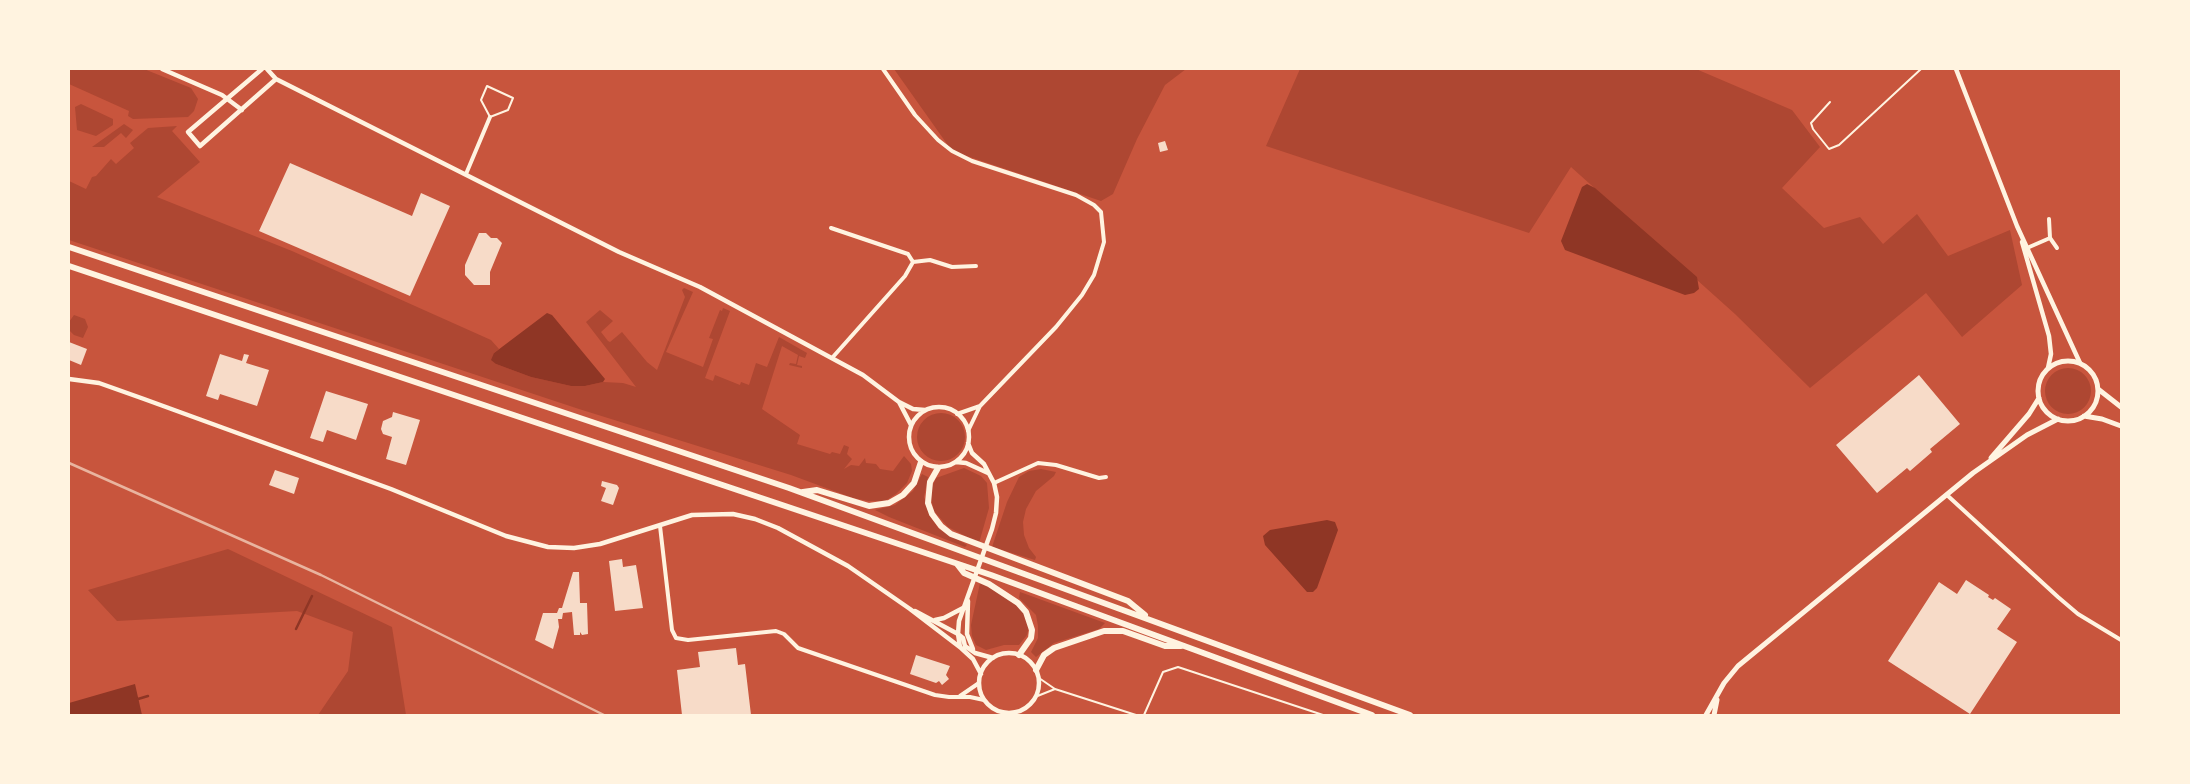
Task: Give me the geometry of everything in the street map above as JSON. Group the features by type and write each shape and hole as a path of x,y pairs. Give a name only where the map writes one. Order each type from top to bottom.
{"highway":[{"path":"69,247 801,492 1410,715"},
{"path":"69,266 956,563 1372,715"},
{"path":"801,492 817,490 869,506 889,503 903,495 914,483 921,462"},
{"path":"938,468 930,482 928,502 932,514 941,526 951,534 1128,602 1152,620"},
{"path":"956,563 964,573 989,584 1018,603 1026,612 1032,630 1030,638 1019,655"},
{"path":"1036,670 1044,655 1054,648 1104,631 1123,631 1165,646 1187,647"}],"main road":[{"path":"1706,715 1724,683 1738,666 1948,496 1988,461 2029,414 2039,398 2040,382 2048,368 2063,361 2080,363 2092,373 2098,389 2121,407"},
{"path":"2084,416 2095,404 2098,389"},
{"path":"2039,398 2049,414 2058,419 2067,421 2084,416 2102,419 2121,426"},
{"path":"1988,461 2038,429 2058,419"},
{"path":"1714,715 1717,697"}],"street":[{"path":"162,69 228,98 242,110"},
{"path":"262,69 188,132 200,146 276,79"},
{"path":"267,69 276,79 619,252 700,287 863,375 898,402 913,409 925,410 942,407 957,414 968,430"},
{"path":"883,69 915,115 938,140 952,151 972,161 1076,195 1094,205 1101,212 1104,242 1094,275 1082,295 1056,327 980,406 968,430 968,443 972,453 984,464 994,482 997,497 992,529 963,608 958,634 961,648"},
{"path":"1956,69 2017,226 2068,342 2080,363"},
{"path":"466,174 490,117"},
{"path":"2050,218 2050,238 2057,248"},
{"path":"2017,226 2049,336 2051,354 2048,368"},
{"path":"831,228 908,254 913,262"},
{"path":"2027,248 2050,238"},
{"path":"913,262 930,260 952,267 976,266"},
{"path":"832,358 905,276 913,262"},
{"path":"69,379 99,383 144,399 391,489 526,543 548,547 574,548 600,544 687,517 710,513 733,514 755,519 778,528 848,566 910,609 961,648 973,659 981,674"},
{"path":"898,402 911,425"},
{"path":"957,414 980,406"},
{"path":"925,410 911,425 908,435 914,455 921,462 938,468 956,462 962,457 968,443"},
{"path":"956,462 966,463 989,474"},
{"path":"994,482 1038,463 1056,465 1087,475 1106,477"},
{"path":"1948,496 2078,614 2121,640"},
{"path":"660,526 672,630 676,638 688,640 776,632 784,634 798,648 935,695 960,696 984,700 997,711 1011,714 1021,711 1036,697 1039,678 1030,661 1019,655 1009,653 993,658 975,653 966,646 963,638 958,634 910,609"},
{"path":"968,596 967,634 975,653"},
{"path":"934,620 944,618 963,608"},
{"path":"984,700 979,683 981,674 993,658"},
{"path":"960,696 979,683"}],"lane":[{"path":"1830,102 1811,123 1812,129 1829,149 1839,145 1921,69"},
{"path":"487,86 513,98 508,110 490,117 481,100 487,86"},
{"path":"1144,715 1163,672 1178,667 1323,715"},
{"path":"1039,678 1055,689 1136,715"},
{"path":"1036,697 1055,689"}],"shaded area":[{"path":"69,69 144,69 191,88 198,99 194,111 188,117 133,119 128,116 129,111 69,84"},
{"path":"894,69 1186,69 1165,85 1137,139 1113,194 1101,201 952,151"},
{"path":"1300,69 1696,69 1792,110 1820,147 1782,188 1824,228 1860,217 1883,244 1917,214 1948,256 2010,230 2022,285 1962,337 1926,293 1810,388 1735,314 1571,167 1529,233 1266,146"},
{"path":"81,104 113,119 113,125 96,136 77,130 75,107"},
{"path":"124,124 133,130 126,138 121,133 104,147 92,147"},
{"path":"177,126 172,131 200,162 157,197 292,251 491,340 499,349 494,353 496,364 531,377 571,386 585,386 603,382 623,383 636,387 586,322 600,310 613,321 601,332 608,341 610,342 622,332 647,362 657,370 685,297 682,290 684,288 693,292 666,352 703,367 713,339 709,338 720,310 722,311 723,308 730,311 705,378 713,381 715,375 740,385 741,382 749,385 756,363 767,367 779,337 807,353 805,358 799,356 797,365 802,366 802,368 789,365 790,363 796,364 798,355 782,346 762,409 800,435 797,444 830,454 832,452 840,454 844,445 849,447 847,454 852,459 844,469 851,465 859,466 865,458 866,463 876,464 880,469 893,471 904,456 911,464 912,471 907,483 896,494 885,501 868,501 853,498 791,475 579,409 69,240 69,181 86,189 92,177 96,176 111,159 116,164 134,148 130,143 148,128"},
{"path":"1587,184 1595,188 1697,277 1699,289 1694,293 1685,295 1565,250 1561,241 1582,187"},
{"path":"547,313 552,315 605,379 603,382 585,386 571,386 531,377 496,364 491,360 494,353"},
{"path":"74,315 85,319 88,327 83,338 74,335 69,330 69,322"},
{"path":"2063,368 2073,368 2087,378 2091,391 2087,404 2081,410 2073,414 2063,414 2049,404 2045,396 2045,386 2055,372"},
{"path":"936,413 946,413 955,417 961,423 964,428 964,446 955,457 946,461 936,461 927,457 921,451 917,442 917,432 921,423 927,417"},
{"path":"964,468 981,476 987,483 989,508 979,543 948,527 934,511 931,499 932,487 936,478"},
{"path":"1041,469 1056,472 1054,476 1036,491 1026,509 1023,522 1024,535 1029,548 1036,557 1035,560 992,547 1007,502 1019,477 1029,471"},
{"path":"922,474 928,477 924,497 932,519 939,529 967,545 965,547 875,510 895,505 913,491"},
{"path":"1327,520 1335,522 1338,530 1317,588 1313,592 1307,592 1265,545 1263,536 1270,530"},
{"path":"228,549 392,627 406,715 318,715 348,671 353,632 297,611 117,621 88,590"},
{"path":"980,583 1001,593 1022,610 1029,627 1027,635 1019,645 1004,645 986,650 976,645 972,636 971,625"},
{"path":"1020,592 1105,623 1099,629 1054,643 1036,657 1031,652 1038,638 1036,615 1019,598"},
{"path":"135,684 142,715 69,715 69,703"}],"building":[{"path":"1165,141 1168,150 1160,152 1158,143"},
{"path":"290,163 412,216 421,193 450,206 410,296 259,231"},
{"path":"479,233 486,233 491,238 497,238 502,243 490,272 490,285 474,285 465,275 465,265"},
{"path":"69,342 87,349 81,365 69,360"},
{"path":"220,354 242,361 244,354 249,355 246,363 269,370 257,406 220,394 218,400 206,396"},
{"path":"1919,375 1960,424 1930,449 1932,452 1910,471 1907,468 1877,493 1836,445"},
{"path":"326,391 368,404 356,440 327,430 323,442 310,438"},
{"path":"393,412 420,420 406,465 386,459 392,437 383,434 381,429 383,421 392,417"},
{"path":"275,470 299,478 294,494 269,485"},
{"path":"602,481 617,485 619,488 613,505 601,501 606,488 601,486"},
{"path":"622,559 623,567 636,565 643,608 615,611 609,561"},
{"path":"573,572 579,572 580,603 587,603 588,634 582,635 580,632 580,635 574,635 572,612 563,613 562,619 558,619 559,627 553,649 535,640 543,613 557,613 559,608 562,608"},
{"path":"1966,580 1989,595 1988,597 1993,600 1995,598 2011,609 1997,629 2017,642 1970,714 1888,661 1939,582 1957,594"},
{"path":"736,648 738,665 745,664 751,715 682,715 677,670 700,667 698,652"},
{"path":"916,655 950,666 946,675 949,679 942,685 939,681 936,683 910,674"}],"waterway":[{"path":"296,629 312,596"},
{"path":"138,699 148,696"}],"railway":[{"path":"69,463 321,575 604,715"}]}
